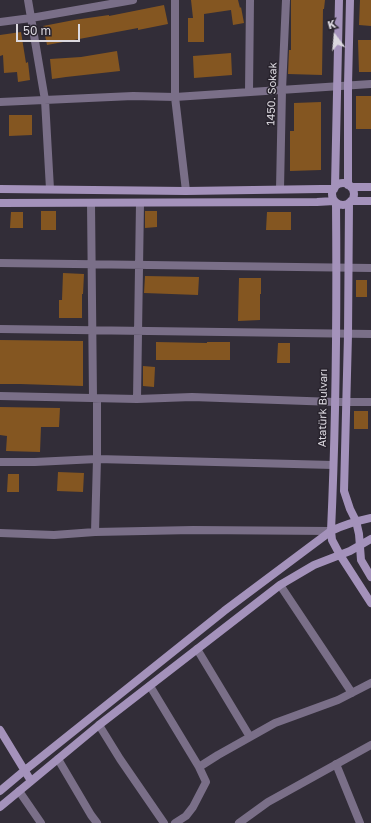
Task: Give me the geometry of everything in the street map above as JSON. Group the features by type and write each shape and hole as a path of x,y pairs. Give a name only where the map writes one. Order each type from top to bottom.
{"main road":[{"path":"335,202 332,195 334,188 339,0"},
{"path":"350,0 348,85 349,186 353,193 353,199 350,202"},
{"path":"0,189 186,191 334,188 342,184 349,186 371,187"},
{"path":"0,203 335,202 342,205 350,202 371,201"},
{"name":"Atatürk Bulvarı","path":"335,202 337,267 331,531 332,540 340,555 371,603"},
{"name":"Atatürk Bulvarı","path":"350,202 344,491 356,521 359,534 361,560 371,577"},
{"path":"0,791 224,611 331,531 356,521 371,518"},
{"path":"0,807 99,725 280,585 314,565 350,551 371,539"},
{"path":"0,730 31,781"}],"street":[{"path":"28,0 45,100 50,189"},
{"path":"0,22 31,18 105,3 133,0"},
{"path":"175,0 175,97 186,191"},
{"path":"249,92 250,0"},
{"name":"1450. Sokak","path":"280,189 286,0"},
{"path":"0,102 133,96 175,97 371,84"},
{"path":"92,203 92,331 97,459 95,532"},
{"path":"137,399 140,203"},
{"path":"0,264 371,268"},
{"path":"0,329 348,335 371,334"},
{"path":"0,396 95,399 192,397 371,402"},
{"path":"0,462 97,459 333,465"},
{"path":"0,533 54,535 95,532 193,530 331,531"},
{"path":"280,585 352,693"},
{"path":"197,648 250,737"},
{"path":"199,767 275,723 338,700 371,683"},
{"path":"150,686 199,767 206,782 194,807 186,816 175,823"},
{"path":"99,725 120,759 164,823"},
{"path":"239,823 268,802 371,745"},
{"path":"58,759 97,823"},
{"path":"336,764 360,823"},
{"path":"19,791 41,823"}],"building":[{"path":"191,0 238,0 244,23 233,25 231,10 204,14 204,42 188,42 188,18 193,18"},
{"path":"291,0 325,0 323,9 322,75 288,74 289,50 291,50"},
{"path":"360,0 371,0 371,26 359,25"},
{"path":"164,5 168,24 47,45 43,26 74,20 109,16"},
{"path":"21,32 26,63 28,62 30,80 18,82 17,72 4,73 3,55 0,56 0,35"},
{"path":"358,40 371,40 371,72 359,72"},
{"path":"117,51 120,71 52,79 50,59 81,57"},
{"path":"231,53 232,75 194,78 193,56"},
{"path":"356,96 371,96 371,129 356,129"},
{"path":"321,102 321,170 290,171 290,131 294,131 294,103"},
{"path":"9,115 32,115 32,135 9,136"},
{"path":"41,211 56,211 56,230 41,230"},
{"path":"145,211 157,211 157,227 145,228"},
{"path":"11,212 23,212 23,228 10,228"},
{"path":"267,212 291,212 291,230 266,230"},
{"path":"63,273 84,274 82,318 59,318 59,300 62,300"},
{"path":"145,276 199,277 198,295 144,293"},
{"path":"239,278 261,278 260,320 238,321"},
{"path":"356,280 367,280 367,297 356,297"},
{"path":"0,340 83,341 83,386 0,384"},
{"path":"156,342 230,342 230,360 156,360"},
{"path":"278,343 290,343 290,363 277,363"},
{"path":"143,366 155,367 154,387 143,386"},
{"path":"0,407 60,408 59,427 41,427 40,452 6,451 7,436 0,435"},
{"path":"354,411 368,411 368,429 354,429"},
{"path":"58,472 84,473 83,492 57,491"},
{"path":"8,474 19,474 19,492 7,492"}]}
